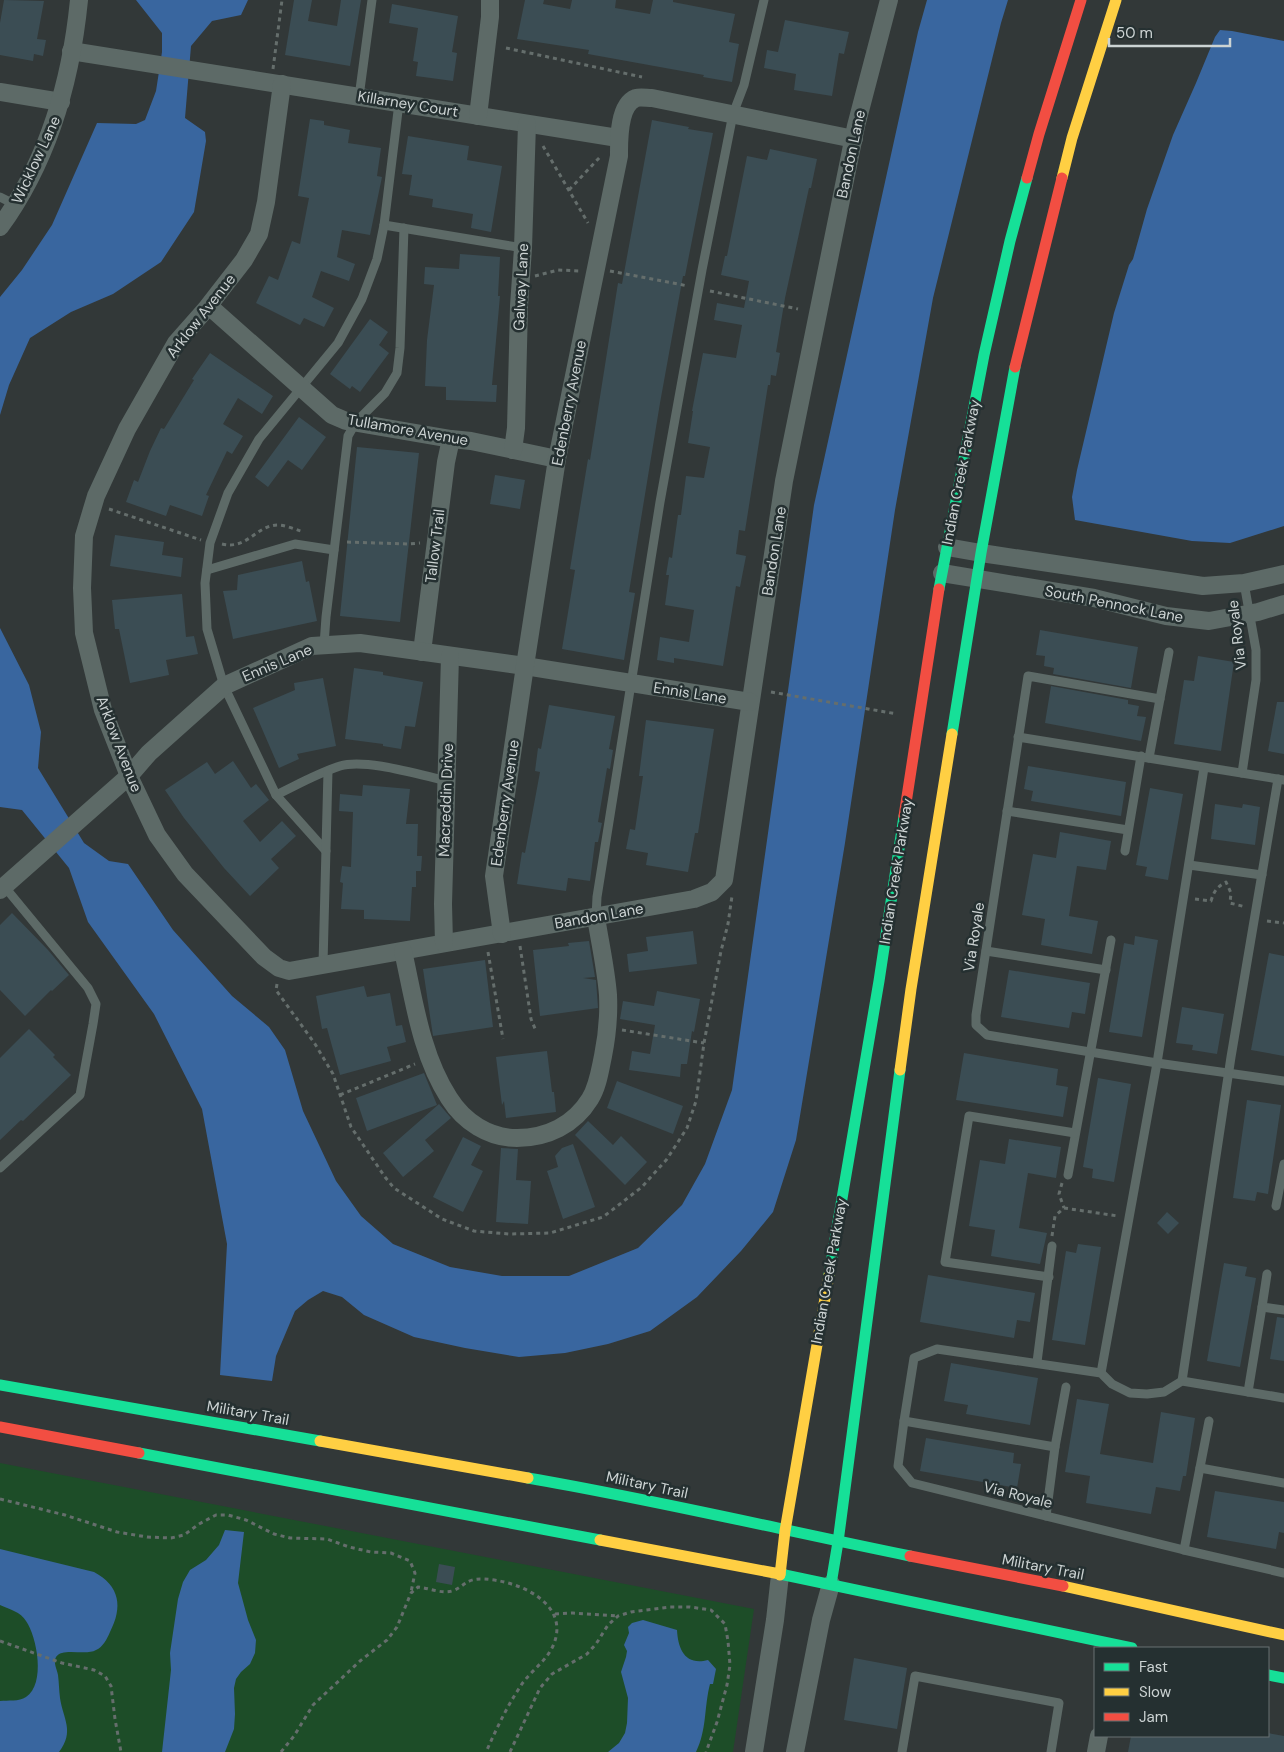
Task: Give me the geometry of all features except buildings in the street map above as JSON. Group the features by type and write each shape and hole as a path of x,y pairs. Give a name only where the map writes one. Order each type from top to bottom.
{"street":[{"name":"Wicklow Lane","path":"0,227 16,205 40,157 61,102 72,51 79,0"},
{"path":"478,116 490,17 490,0"},
{"name":"Bandon Lane","path":"502,934 694,899 712,892 724,880 784,481 854,139 889,0"},
{"name":"Indian Creek Parkway","path":"754,1752 775,1620 784,1531 879,981 942,573 984,355 1010,241 1040,134 1082,0"},
{"path":"794,1752 821,1620 831,1584 838,1542 910,989 976,579 1016,364 1043,251 1072,138 1116,0"},
{"name":"Killarney Court","path":"72,51 618,138"},
{"name":"Arklow Avenue","path":"282,84 266,202 259,234 244,260 209,306 176,343 127,429 96,496 84,536 82,588 84,633 103,710 129,776 157,835 185,874 264,958 279,968 289,971 502,934"},
{"path":"0,92 61,102"},
{"name":"Edenberry Avenue","path":"502,934 494,876 524,666 557,459 619,156 618,138 625,107 636,98 652,98 854,139"},
{"name":"Galway Lane","path":"513,450 516,428 527,124"},
{"name":"Tullamore Avenue","path":"209,306 332,415 356,422 451,440 471,441 557,459"},
{"name":"Tallow Trail","path":"422,652 446,462 451,440"},
{"name":"South Pennock Lane","path":"947,547 1203,586 1244,583 1284,574"},
{"name":"South Pennock Lane","path":"942,573 1094,598 1166,616 1209,621 1250,614 1284,604"},
{"name":"Ennis Lane","path":"1,886 90,811 129,776 148,753 224,686 312,646 360,643 524,666 750,702"},
{"name":"Macreddin Drive","path":"444,943 443,904 450,656"},
{"path":"403,951 423,1038 436,1075 449,1099 468,1122 487,1132 513,1138 534,1138 559,1130 576,1116 590,1098 600,1074 608,1032 608,995 596,917"},
{"name":"Military Trail","path":"0,1385 608,1492 784,1531 1094,1592 1284,1635"},
{"path":"0,1427 831,1584 1113,1646"},
{"path":"1269,1675 1284,1678"},
{"path":"1096,1752 1099,1737"}],"lane":[{"path":"359,97 372,0"},
{"path":"596,917 597,897 660,502 702,270 733,114 744,85 764,0"},
{"path":"326,851 276,795 224,686 208,630 205,583 210,542 228,493 259,439 338,343 362,299 377,258 384,225 399,103"},
{"path":"0,197 16,205"},
{"path":"384,225 523,248"},
{"path":"324,645 348,436 356,422 385,393 396,373 400,348 404,228"},
{"path":"207,570 295,544 334,550"},
{"name":"Via Royale","path":"1242,773 1256,680 1256,650 1244,583"},
{"path":"1125,851 1128,830 1160,699 1169,652"},
{"name":"Via Royale","path":"1160,699 1028,676 976,1025 987,1034 1157,1063 1284,1081"},
{"path":"1018,737 1281,780 1262,875 1229,1072 1182,1381 1284,1398"},
{"path":"276,795 341,766 358,764 378,766 446,781"},
{"path":"1101,1373 1157,1063 1204,768"},
{"path":"322,964 328,771"},
{"path":"1007,811 1128,830"},
{"path":"1189,865 1262,875"},
{"path":"0,1168 80,1095 96,1004 88,988 1,886"},
{"path":"1068,1175 1111,940"},
{"path":"986,951 1106,970"},
{"path":"1049,1277 945,1262 969,1116 1075,1133"},
{"path":"1276,1206 1284,1166"},
{"path":"1037,1362 1052,1246"},
{"path":"1248,1392 1267,1274"},
{"path":"1262,1307 1284,1310"},
{"name":"Via Royale","path":"1182,1381 1164,1392 1130,1393 1112,1384 1101,1373 1037,1362 936,1349 914,1358 898,1466 912,1483 1284,1573"},
{"path":"1046,1516 1055,1447 1066,1387"},
{"path":"904,1421 1055,1447"},
{"path":"1184,1550 1209,1421"},
{"path":"1200,1468 1284,1483"},
{"path":"902,1752 916,1676 1060,1703 1051,1752"}],"path":[{"path":"272,69 282,0"},
{"path":"506,48 642,77"},
{"path":"540,143 590,225"},
{"path":"569,190 600,157"},
{"path":"532,276 558,270 581,271"},
{"path":"607,270 689,286"},
{"path":"709,291 798,308"},
{"path":"109,509 202,540"},
{"path":"216,543 230,546 252,538 262,529 278,525 306,533"},
{"path":"347,542 420,543"},
{"path":"771,692 897,714"},
{"path":"1191,904 1192,898 1210,901 1213,892 1226,882 1231,893 1230,903 1247,907 1247,917"},
{"path":"619,1030 704,1044 733,890"},
{"path":"1267,921 1284,923"},
{"path":"520,945 531,1019 536,1031"},
{"path":"488,952 503,1039"},
{"path":"340,1095 422,1060"},
{"path":"1064,1208 1059,1194 1064,1176 1068,1175"},
{"path":"1052,1246 1051,1232 1055,1216 1064,1208 1119,1216"},
{"path":"0,1499 65,1515 117,1532 147,1537 171,1538 184,1535 216,1515 228,1515 246,1520 274,1534 290,1538 327,1539 370,1552 391,1553 410,1561 415,1573 411,1593 397,1627 387,1640 360,1661 313,1705 294,1736 281,1752"},
{"path":"411,1593 418,1587 443,1592 454,1590 467,1581 482,1579 503,1582 519,1586 540,1597 554,1614 557,1628 554,1644 546,1658 521,1685 486,1752"},
{"path":"554,1614 573,1613 618,1616 653,1608 690,1607 711,1610 725,1624 730,1665 727,1685 717,1722 706,1752"},
{"path":"510,1752 528,1710 540,1688 552,1674 588,1654 608,1626 618,1616"},
{"path":"0,1641 62,1663 94,1670 105,1676 111,1686 122,1752"}],"green space":[{"path":"0,1463 754,1609 733,1752 0,1752"}],"water":[{"path":"136,0 248,0 241,15 212,21 191,46 185,118 205,132 206,141 194,212 161,262 113,294 71,312 30,338 9,385 0,415 0,297 22,270 52,225 97,123 136,124 145,120 156,91 162,52 162,33"},
{"path":"927,0 1008,0 933,298 895,510 845,843 796,1140 773,1212 741,1251 697,1297 650,1331 608,1344 565,1353 519,1357 465,1348 414,1337 364,1315 342,1297 323,1291 295,1311 276,1356 272,1381 220,1375 227,1244 202,1109 154,1014 88,922 69,868 22,810 0,807 0,628 29,685 41,732 38,768 84,843 109,861 128,864 173,930 232,996 269,1027 285,1050 303,1111 336,1181 361,1216 393,1244 450,1267 502,1276 569,1276 638,1248 682,1205 705,1164 732,1090 814,505 918,32"},
{"path":"1220,30 1284,41 1284,526 1230,543 1192,541 1075,520 1072,497 1114,313 1129,265 1133,259 1147,209 1173,135 1215,37"},
{"path":"225,1530 244,1532 238,1583 248,1620 256,1640 255,1653 250,1664 236,1679 234,1688 234,1729 225,1752 162,1752 171,1670 170,1653 178,1599 183,1582 190,1570 206,1560 219,1545"},
{"path":"0,1549 94,1572 109,1584 117,1598 117,1614 101,1647 92,1652 59,1654 55,1659 60,1698 67,1725 64,1745 59,1752 0,1752 0,1701 23,1699 32,1691 36,1682 38,1660 30,1628 24,1618 11,1609 0,1605"},
{"path":"643,1620 677,1630 679,1644 688,1658 694,1661 708,1660 716,1669 713,1684 710,1684 704,1727 696,1752 608,1752 619,1743 625,1733 627,1723 628,1698 621,1672 627,1651 624,1645 629,1633 628,1627 632,1623"}],"traffic: fast":[{"path":"939,589 984,355 1010,241 1027,178"},
{"path":"952,734 981,553 1015,367"},
{"path":"829,1275 879,981 904,816"},
{"path":"831,1584 900,1070"},
{"path":"0,1385 320,1441"},
{"path":"139,1453 600,1540"},
{"path":"528,1478 671,1505 910,1556"},
{"path":"780,1574 1127,1647"},
{"path":"1269,1675 1284,1678"}],"traffic: slow":[{"path":"1062,178 1072,138 1116,0"},
{"path":"900,1070 911,989 952,734"},
{"path":"780,1575 785,1531 829,1275"},
{"path":"320,1441 528,1478"},
{"path":"600,1540 780,1574"},
{"path":"1063,1586 1284,1635"}],"traffic: jam":[{"path":"1027,178 1081,0"},
{"path":"1015,367 1062,178"},
{"path":"904,816 939,589"},
{"path":"0,1427 139,1453"},
{"path":"910,1556 1063,1586"}]}
